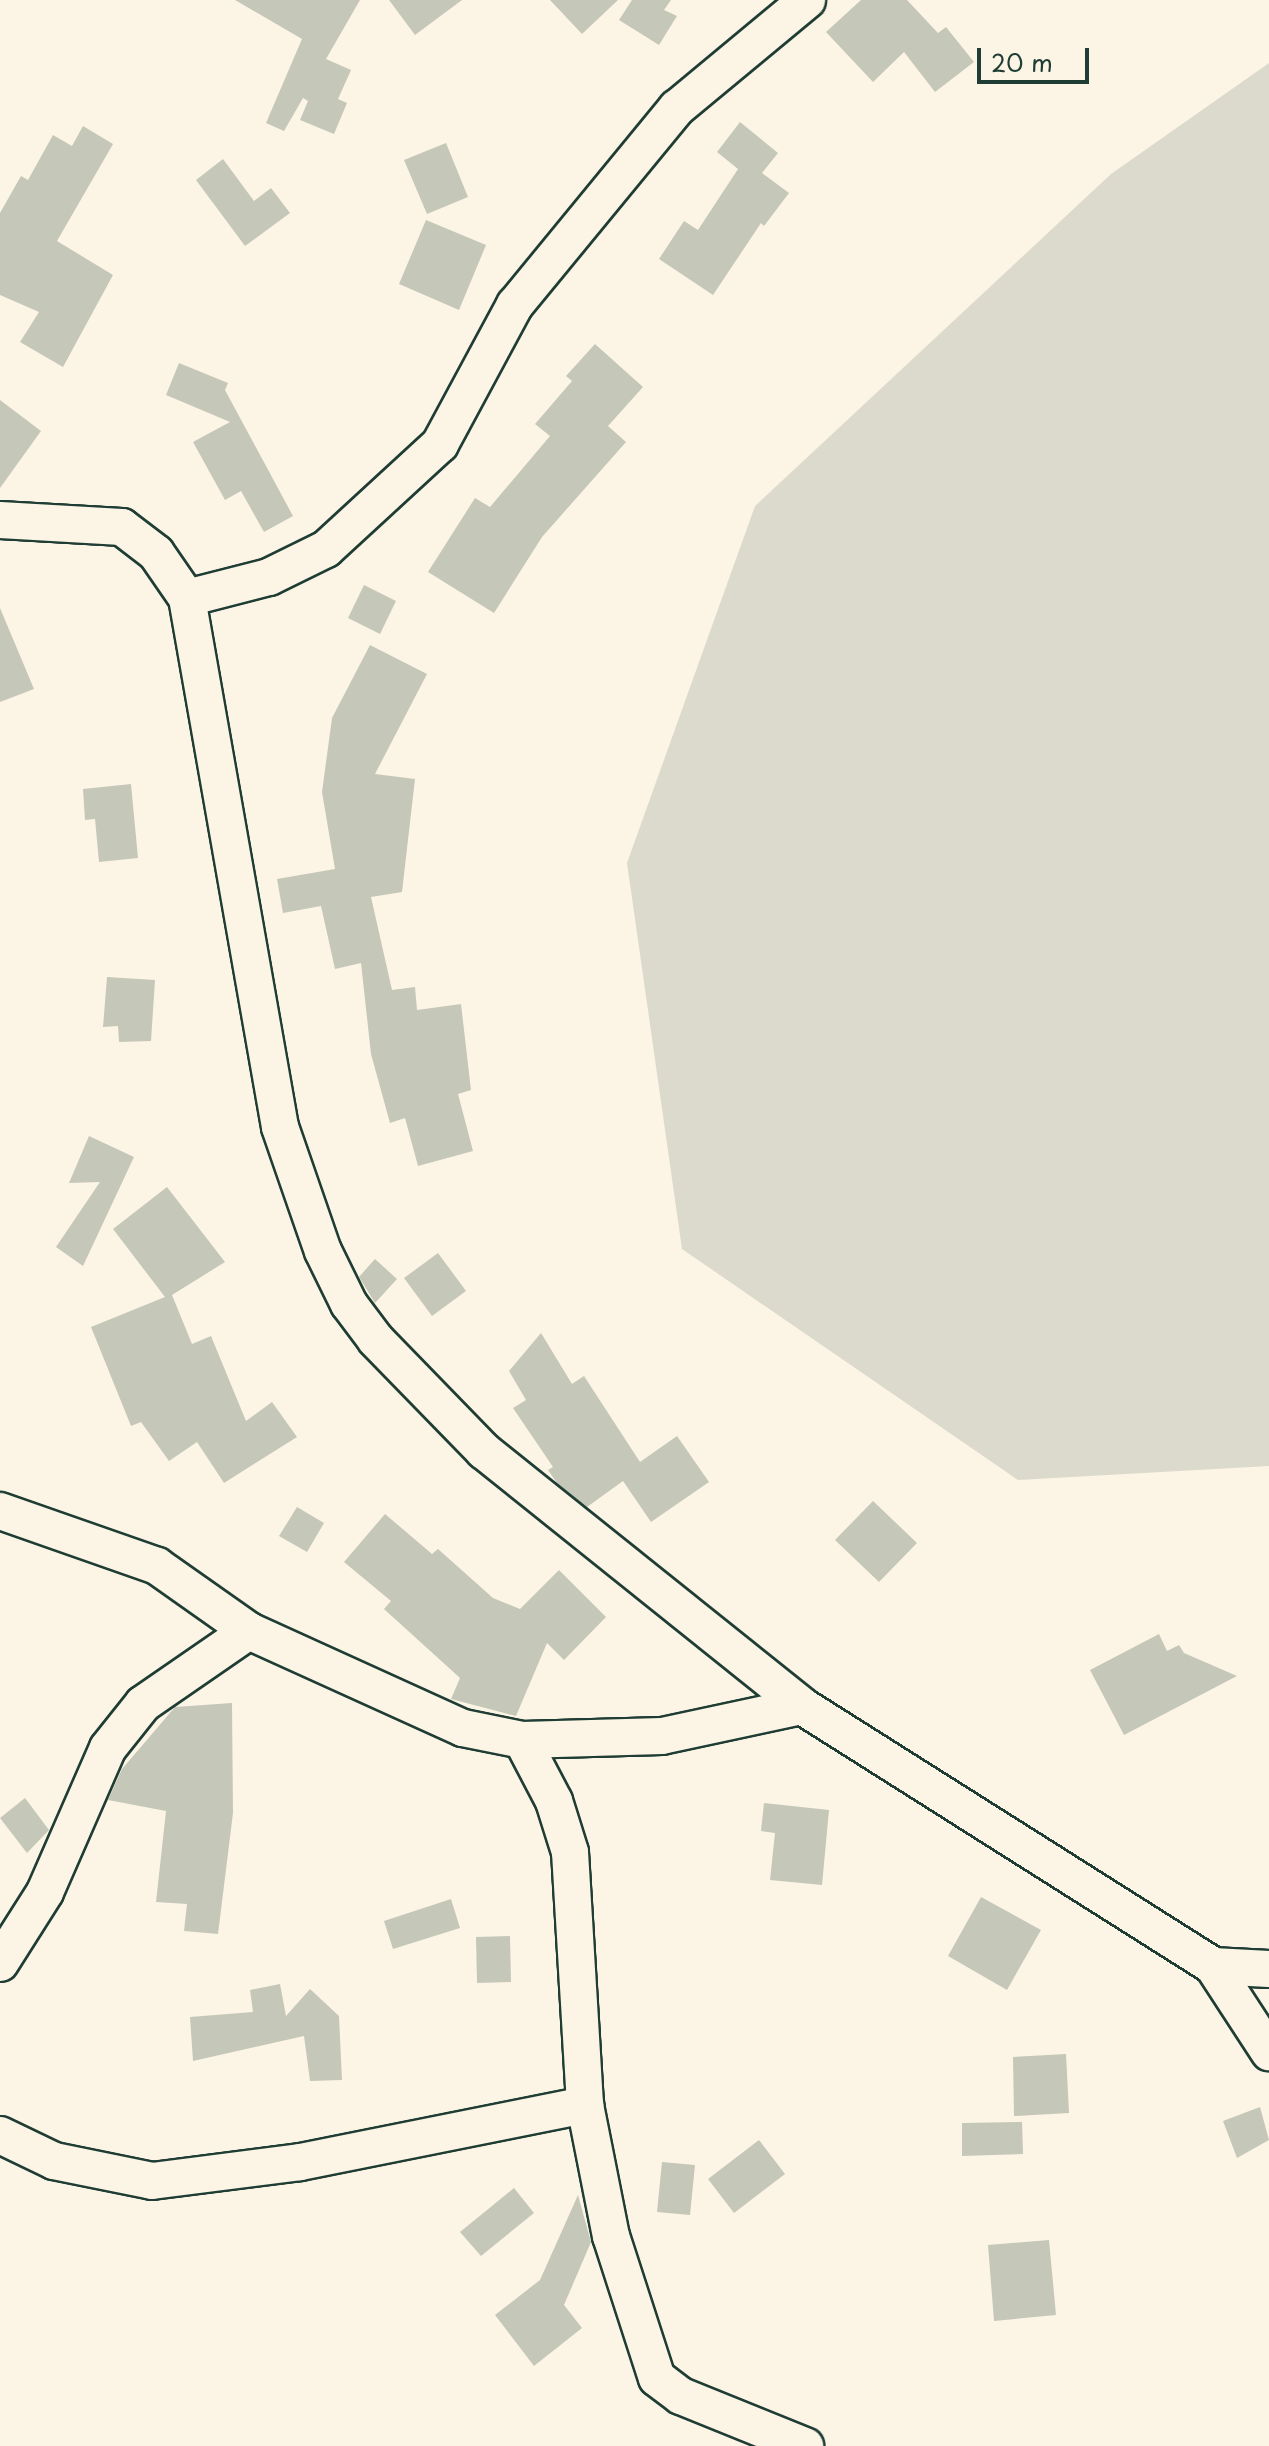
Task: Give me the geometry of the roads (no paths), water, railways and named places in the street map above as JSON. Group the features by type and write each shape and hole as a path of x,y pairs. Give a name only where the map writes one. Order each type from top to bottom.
{"street":[{"path":"187,598 269,577 326,549 440,444 515,305 677,108 807,0"},
{"path":"0,520 122,527 156,553 187,598 280,1127 323,1251 349,1304 376,1340 484,1451 802,1706 1213,1966 1269,2052"},
{"path":"0,1511 157,1566 249,1631 463,1728 522,1740 662,1736 802,1706"},
{"path":"0,1963 45,1892 108,1748 164,1686 249,1631"},
{"path":"522,1740 554,1801 570,1852 585,2105 611,2236 657,2378 681,2396 805,2446"},
{"path":"1213,1966 1269,1969"},
{"path":"0,2135 54,2161 152,2181 300,2162 585,2105"}]}
